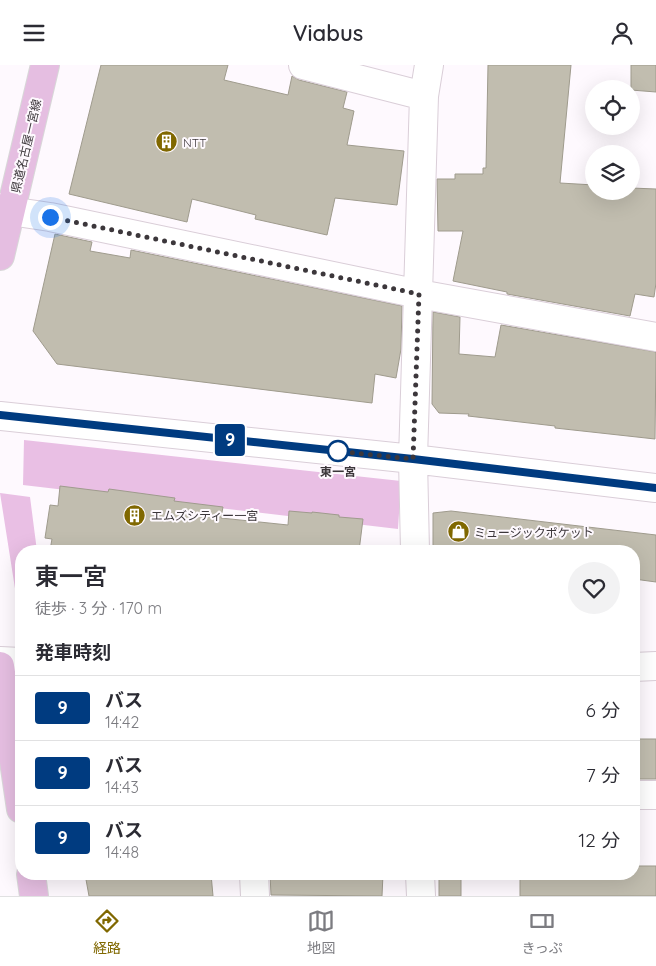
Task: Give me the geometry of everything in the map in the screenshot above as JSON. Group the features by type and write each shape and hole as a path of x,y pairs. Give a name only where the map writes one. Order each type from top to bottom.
{"main road":[{"name":"県道名古屋一宮線","path":"0,256 5,209 45,65"},
{"path":"0,666 15,768"},
{"path":"32,880 34,896"}],"street":[{"path":"303,65 424,96"},
{"path":"414,545 413,459 424,96 429,65"},
{"path":"5,209 419,294 656,337"},
{"path":"0,415 413,459 656,488"},
{"path":"0,661 15,662"},
{"path":"640,667 656,667"},
{"path":"640,795 656,795"},
{"path":"254,880 255,896"},
{"path":"420,880 421,896"}],"shaded area":[{"path":"24,440 401,481 398,529 23,485"},
{"path":"0,493 30,497 36,545 15,545 15,589"}],"building":[{"path":"101,65 228,65 224,80 288,95 292,76 299,80 347,92 343,108 354,111 347,145 404,151 397,205 335,198 327,235 255,219 256,215 192,199 187,222 69,194"},
{"path":"488,65 571,65 560,183 585,184 585,200 640,200 640,188 656,189 656,283 654,297 635,294 630,316 507,294 507,292 453,281 463,231 438,231 437,179 455,179 455,174 483,174 483,168 486,168"},
{"path":"631,65 656,65 656,92 640,91 640,80 631,80"},
{"path":"55,234 92,242 90,251 130,258 131,250 402,306 401,349 396,378 375,374 372,403 57,364 33,331"},
{"path":"433,312 460,317 459,354 495,357 501,325 656,352 655,439 555,428 555,426 468,416 469,414 439,413 432,404"},
{"name":"エムズシティー一宮","path":"60,486 108,492 109,489 175,498 174,501 223,507 221,518 288,525 289,511 363,519 360,545 51,545 52,539 45,538 50,505 58,506"},
{"path":"451,511 656,535 656,582 640,580 640,545 433,545 433,513"},
{"path":"640,739 656,739 656,779 640,779"},
{"path":"640,866 656,866 656,896 520,896 520,880 640,880"},
{"path":"86,880 212,880 213,896 89,896"},
{"path":"270,880 383,880 382,896 271,895"},
{"path":"439,880 461,880 461,896 439,896"}],"bus line":[{"name":"9","path":"0,415 413,459 656,488"}],"place":[{"name":"NTT","path":"167,142"},
{"name":"東一宮","path":"338,451"},
{"name":"エムズシティー一宮","path":"135,515"},
{"name":"ミュージックポケット","path":"458,532"}],"route":[{"path":"50,217 419,294 413,459 334,451 338,451"}]}
